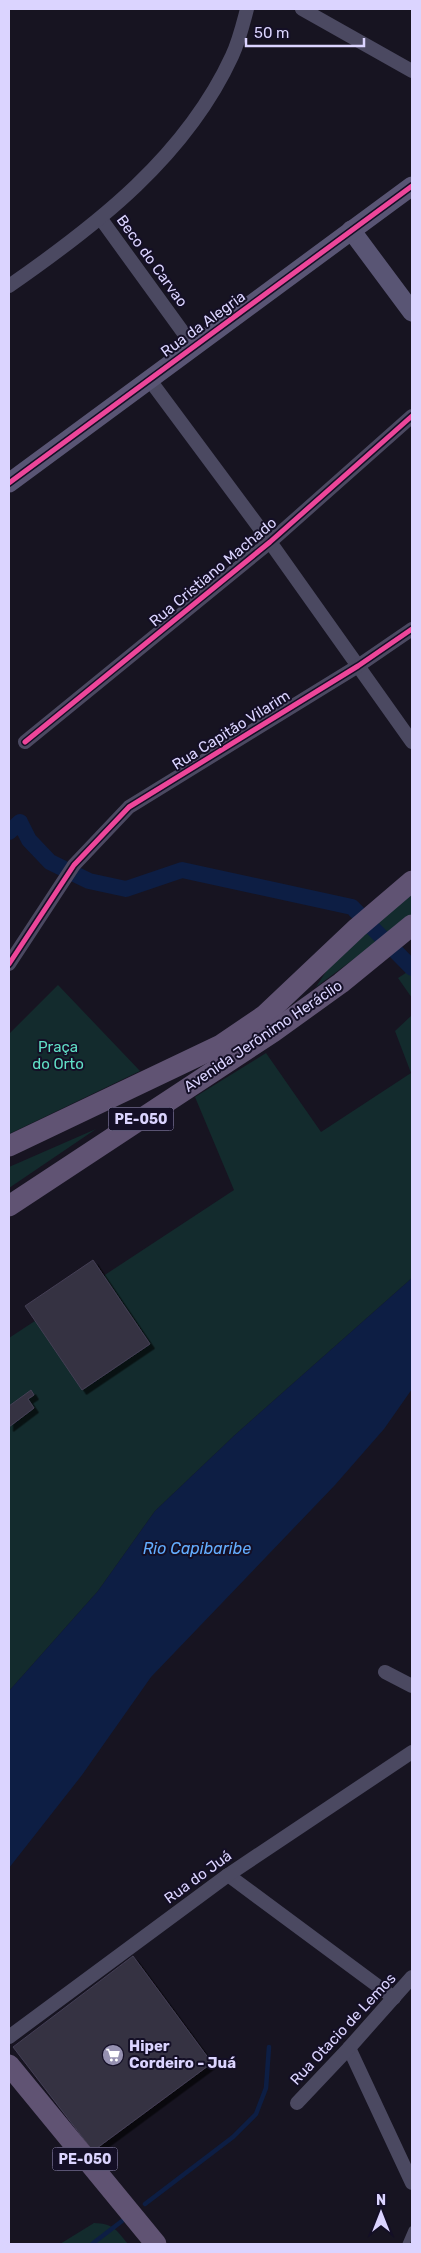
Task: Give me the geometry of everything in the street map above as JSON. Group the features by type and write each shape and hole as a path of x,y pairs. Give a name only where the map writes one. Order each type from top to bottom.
{"main road":[{"name":"Avenida Jerônimo Heráclio","path":"9,1146 221,1045 266,1015 357,928 412,882"},
{"name":"Avenida Jerônimo Heráclio","path":"9,1206 273,1032 341,983 405,931"},
{"name":"PE-050","path":"11,2071 156,2244"}],"street":[{"path":"9,286 101,219 151,171 198,117 233,55 247,9"},
{"path":"302,9 412,71"},
{"name":"Rua da Alegria","path":"9,483 412,186"},
{"name":"Beco do Carvao","path":"101,219 193,346"},
{"path":"351,230 412,312"},
{"path":"149,379 270,542 412,742"},
{"name":"Rua Cristiano Machado","path":"25,742 270,542 412,416"},
{"name":"Rua Capitão Vilarim","path":"9,964 74,865 129,808 358,666 412,629"},
{"path":"385,1672 412,1686"},
{"name":"Rua do Juá","path":"9,2037 228,1875 412,1752"},
{"path":"228,1875 394,1998"},
{"name":"Rua Otacio de Lemos","path":"297,2102 349,2048 412,1977"},
{"path":"349,2048 412,2183"}],"lane":[{"path":"406,2244 412,2230"}],"green space":[{"path":"412,889 412,916 316,987 329,967"},
{"path":"412,969 412,998 398,978"},
{"name":"Praça do Orto","path":"58,985 140,1071 9,1134 9,1034"},
{"path":"412,1015 412,1278 236,1434 155,1511 98,1591 9,1691 9,1338 234,1190 195,1097 266,1053 321,1132 411,1073 395,1031"},
{"path":"96,1129 9,1188 9,1167"},
{"path":"94,2223 111,2226 118,2231 128,2244 60,2244"}],"water":[{"name":"Rio Capibaribe","path":"412,1278 412,1389 384,1429 335,1485 151,1677 82,1775 9,1868 9,1691 98,1591 155,1511 236,1434"}],"building":[{"path":"93,1260 150,1344 82,1390 25,1306"},
{"path":"31,1390 34,1395 28,1399 34,1408 9,1427 9,1406"},
{"name":"Hiper Cordeiro - Juá","path":"133,1956 212,2063 93,2151 13,2047"}],"waterway":[{"path":"9,832 20,822 29,840 50,862 89,881 126,889 182,870 352,907 412,968"},
{"path":"145,2204 233,2137 256,2114 266,2088 269,2047"},
{"path":"92,2244 122,2221"}],"cycle path":[{"path":"9,483 412,186"},
{"path":"25,742 270,542 412,416"},
{"path":"9,964 74,865 129,807 358,666 412,629"}],"place":[{"name":"Hiper Cordeiro - Juá","path":"113,2055"}]}
